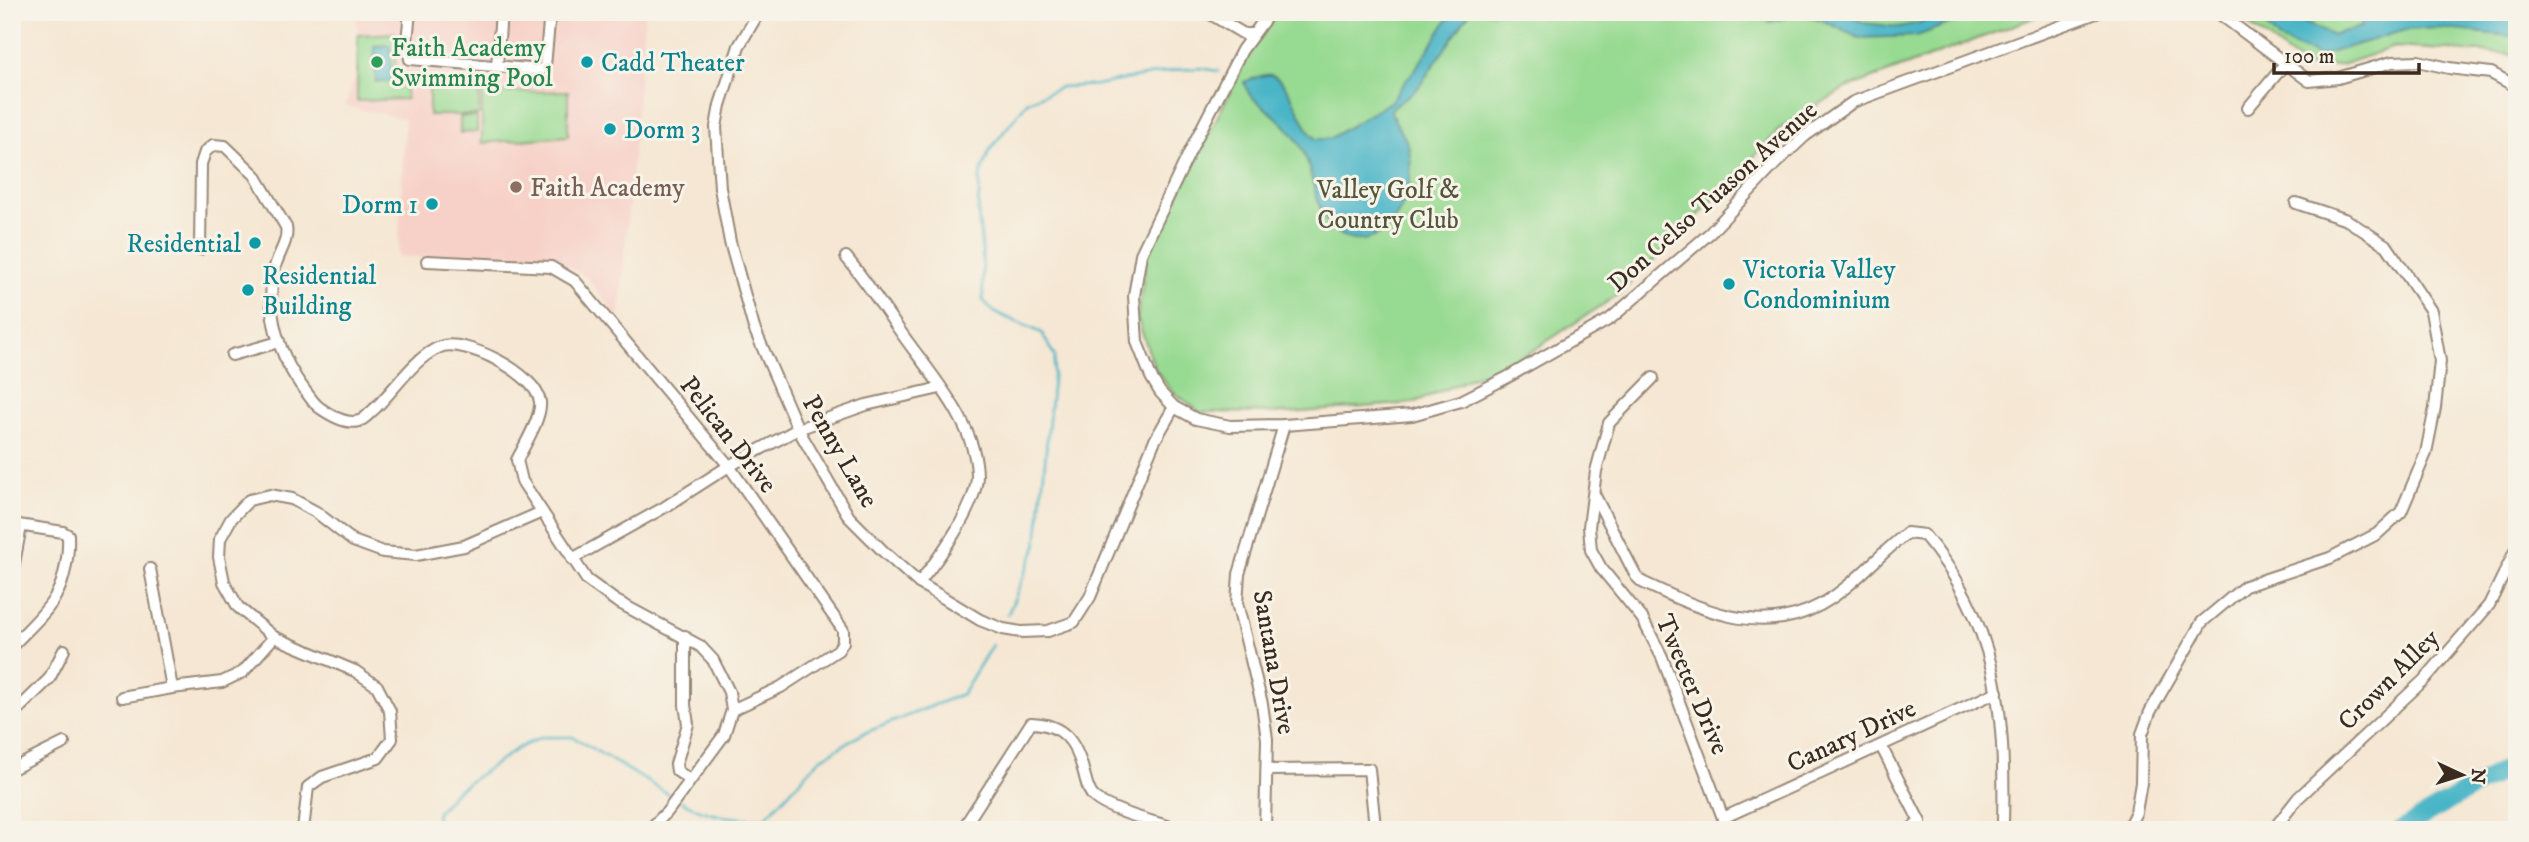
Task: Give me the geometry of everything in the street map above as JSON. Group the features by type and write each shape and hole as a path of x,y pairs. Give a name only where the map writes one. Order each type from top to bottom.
{"street":[{"path":"410,12 407,41 411,59 544,69 550,12"},
{"path":"497,66 500,12"},
{"name":"Penny Lane","path":"759,12 739,46 720,105 715,144 727,228 754,327 799,429 849,517 919,583 980,620 1003,629 1021,632 1048,631 1074,622 1090,597 1154,442 1174,407"},
{"path":"910,12 926,12"},
{"path":"1206,12 1244,34 1253,34"},
{"name":"Don Celso Tuason Avenue","path":"1270,12 1242,50 1193,145 1142,254 1135,296 1137,342 1151,377 1174,407 1196,419 1230,426 1284,425 1412,415 1461,401 1610,319 1710,233 1805,136 1853,102 2099,12"},
{"path":"2217,12 2309,81 2338,78 2392,62 2418,61 2491,73 2517,88"},
{"path":"2248,108 2285,64"},
{"path":"200,249 201,164 205,152 213,145 225,146 255,175 286,227 288,234 275,268 271,304 279,342 292,374 318,407 346,422 361,421 388,397 415,365 430,352 444,345 473,350 508,364 535,388 541,403 536,422 517,460 522,481 587,580 616,601 700,646 713,660 729,692 732,710 724,735 667,812 649,830"},
{"path":"2127,830 2136,812 2141,783 2142,734 2150,712 2202,622 2245,586 2330,558 2377,534 2400,512 2426,453 2440,362 2431,311 2387,246 2347,220 2296,203"},
{"path":"846,257 867,282 954,405 972,443 977,478 967,510 946,550 919,583"},
{"name":"Pelican Drive","path":"427,261 551,267 575,281 729,466 843,630 843,642 838,650 781,687 732,710"},
{"path":"232,355 279,342"},
{"name":"Tweeter Drive","path":"1653,379 1609,423 1596,471 1589,527 1591,550 1601,568 1642,618 1662,657 1724,824"},
{"path":"572,559 665,507 729,466 799,429 866,405 940,388"},
{"name":"Santana Drive","path":"1265,830 1267,738 1262,704 1237,603 1239,574 1284,425"},
{"path":"1594,494 1636,576 1642,582 1691,605 1732,618 1776,620 1820,605 1906,533 1924,535 1943,556 1971,605 1988,648 1997,692 2004,764 2003,822 2000,830"},
{"path":"303,830 308,787 322,777 378,758 392,739 390,711 377,686 355,671 274,637 238,607 224,582 219,557 220,539 231,519 249,500 270,495 292,499 316,512 353,541 383,552 416,555 464,546 542,512"},
{"path":"12,574 17,525 63,531 68,535 61,584 56,597 12,646"},
{"name":"Crown Alley","path":"2273,830 2298,798 2424,680 2489,605 2517,547"},
{"path":"150,569 172,688"},
{"path":"685,636 688,724 676,764 677,771 689,783"},
{"path":"122,697 222,682 243,672 274,637"},
{"path":"12,715 49,679 64,650"},
{"name":"Canary Drive","path":"1724,824 1997,692"},
{"path":"962,830 1031,723 1047,724 1063,732 1079,751 1093,797 1180,830"},
{"path":"12,769 64,743"},
{"path":"1881,746 1920,822 1909,830"},
{"path":"1268,770 1369,769 1375,827"}],"shaded area":[{"name":"Faith Academy","path":"356,12 645,12 619,320 588,278 567,266 398,256 405,119 345,106 357,73 359,51"}],"green space":[{"name":"Valley Golf & Country Club","path":"1281,12 2049,12 1844,89 1781,128 1680,235 1619,294 1529,353 1413,403 1290,413 1200,412 1172,391 1155,369 1137,318 1147,257 1247,58 1271,21"},
{"path":"2232,12 2517,12 2517,54 2394,47 2341,65 2306,67"},
{"name":"Faith Academy Swimming Pool","path":"395,33 396,81 405,81 406,99 357,101 358,35"},
{"path":"429,85 479,85 479,115 429,115"},
{"path":"568,91 568,136 482,143 482,93"},
{"path":"460,117 477,117 477,132 460,133"}],"water":[{"path":"1452,12 1470,12 1418,88 1393,107 1391,112 1407,143 1410,155 1410,180 1402,205 1396,217 1378,234 1359,240 1344,236 1328,223 1322,212 1297,140 1253,98 1244,82 1265,75 1277,78 1289,92 1311,134 1316,139 1329,139 1390,102 1421,61"},
{"path":"1755,12 1842,12 1864,23 1899,27 1919,23 1941,12 1979,12 1917,36 1859,38 1822,20 1801,14 1770,22"},
{"path":"2253,12 2282,12 2331,35 2361,27 2365,12 2517,12 2517,37 2439,28 2405,30 2319,56 2279,40"},
{"path":"390,45 392,81 376,82 374,46"}],"waterway":[{"path":"1008,614 1037,545 1055,357 1042,333 994,312 983,300 978,212 980,177 989,151 1027,102 1061,87 1096,85 1177,70 1200,68 1218,71"},
{"path":"681,801 701,811 722,816 765,818 820,759 862,734 962,694 992,645"},
{"path":"436,830 437,812 456,791 518,748 542,737 573,737 675,798"},
{"path":"2400,830 2517,762"}],"place":[{"name":"Faith Academy Swimming Pool","path":"377,62"},
{"name":"Cadd Theater","path":"587,62"},
{"name":"Dorm 3","path":"610,129"},
{"name":"Faith Academy","path":"516,187"},
{"name":"Dorm 1","path":"432,204"},
{"name":"Residential","path":"255,243"},
{"name":"Victoria Valley Condominium","path":"1729,284"},
{"name":"Residential Building","path":"248,290"}]}
